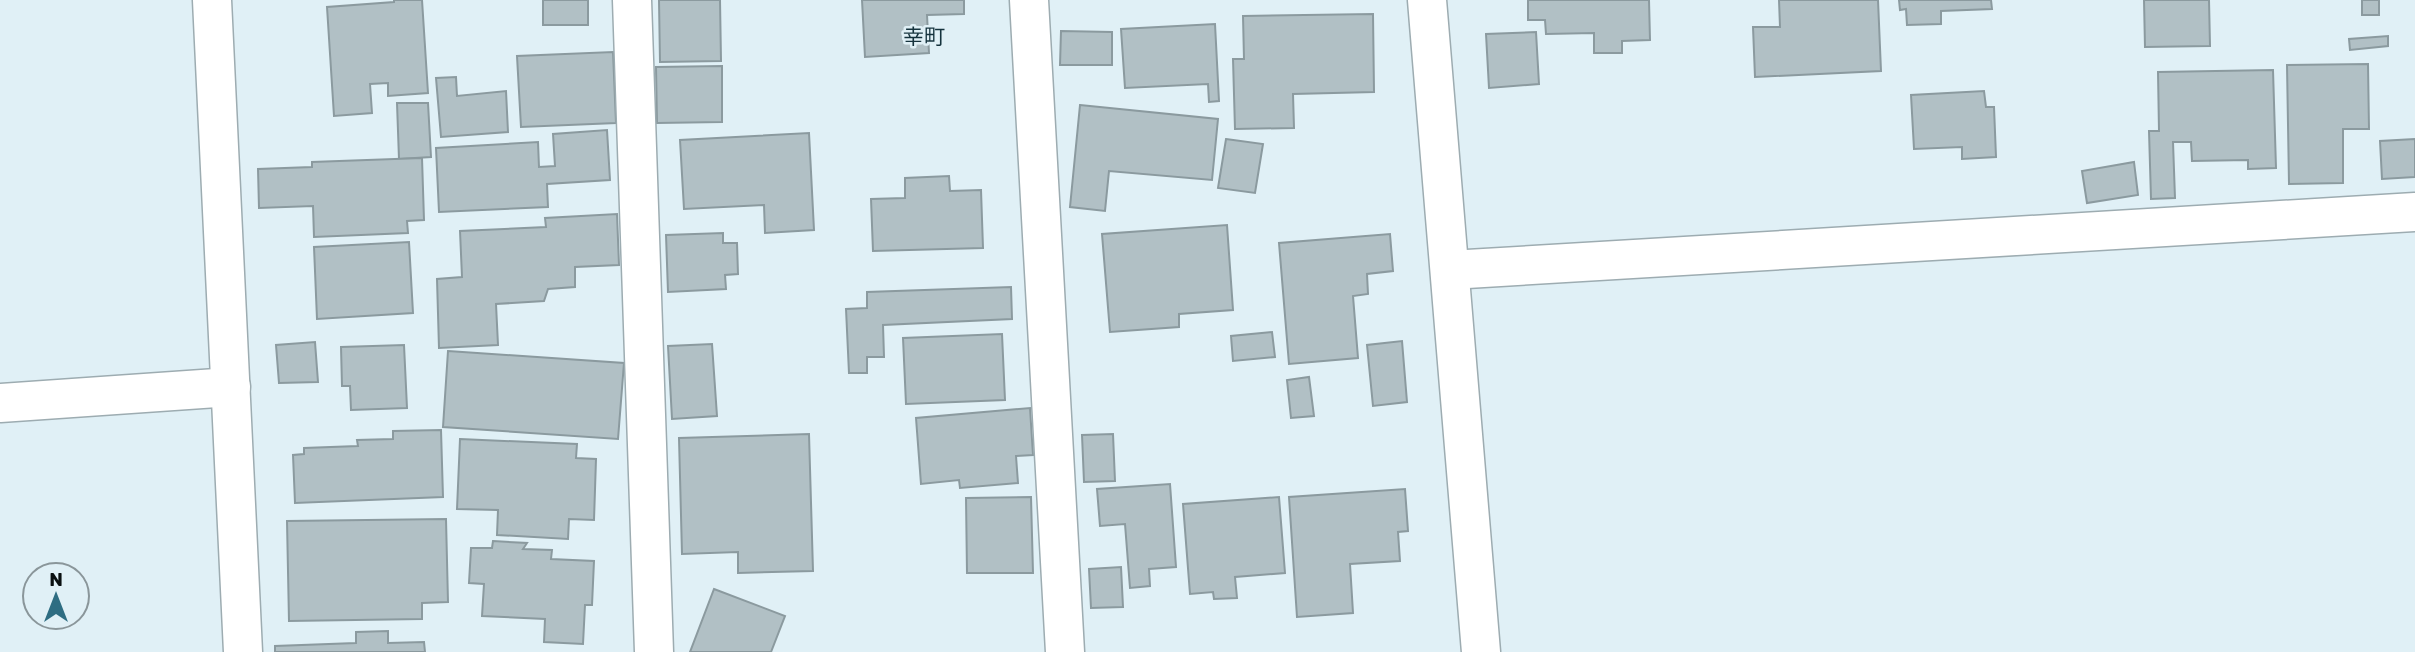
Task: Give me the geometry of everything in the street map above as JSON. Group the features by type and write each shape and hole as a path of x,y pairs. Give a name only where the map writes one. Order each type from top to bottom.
{"street":[{"path":"212,0 243,652"},
{"path":"632,0 654,652"},
{"path":"1029,0 1065,652"},
{"path":"1427,0 1481,652"},
{"path":"1450,270 2415,212"},
{"path":"0,403 231,387"}],"building":[{"path":"422,0 428,93 388,96 388,83 370,84 372,113 334,116 327,7"},
{"path":"543,0 588,0 588,25 543,25"},
{"path":"659,0 720,0 721,61 660,62"},
{"path":"862,0 964,0 964,14 927,15 929,53 865,57"},
{"path":"1528,0 1649,0 1650,40 1622,41 1622,53 1594,53 1594,33 1546,34 1545,20 1528,20"},
{"path":"1779,0 1878,0 1881,71 1755,77 1753,27 1780,27"},
{"path":"1899,0 1991,0 1992,9 1941,11 1941,24 1907,25 1906,9 1900,10"},
{"path":"2144,0 2209,0 2210,46 2145,47"},
{"path":"2362,0 2379,0 2379,15 2362,15"},
{"path":"1373,14 1374,92 1293,94 1294,128 1235,129 1233,59 1244,59 1243,16"},
{"path":"1215,24 1219,101 1209,102 1208,84 1125,88 1121,29"},
{"path":"1061,31 1112,32 1112,65 1060,65"},
{"path":"1536,32 1539,84 1489,88 1486,34"},
{"path":"2388,36 2388,46 2350,50 2349,39"},
{"path":"613,52 616,123 521,127 517,56"},
{"path":"2368,64 2369,129 2343,129 2343,183 2289,184 2287,65"},
{"path":"722,66 722,122 657,123 656,67"},
{"path":"2273,70 2276,168 2248,169 2248,160 2192,161 2191,142 2173,142 2175,198 2151,199 2149,131 2159,131 2158,72"},
{"path":"456,77 457,96 506,91 508,132 441,137 436,78"},
{"path":"1984,91 1986,107 1994,107 1996,157 1962,159 1962,147 1914,149 1911,95"},
{"path":"397,103 428,103 431,157 399,159"},
{"path":"1080,105 1218,119 1212,180 1109,171 1105,211 1070,207"},
{"path":"607,130 610,180 547,184 548,207 439,212 436,148 538,142 539,167 555,166 553,134"},
{"path":"809,133 814,230 765,233 764,205 684,209 680,140"},
{"path":"1226,139 1263,144 1255,193 1218,188"},
{"path":"2415,139 2415,177 2382,179 2380,141"},
{"path":"422,158 424,220 407,221 408,233 314,237 313,206 259,208 258,169 312,167 312,162"},
{"path":"2134,162 2138,195 2087,203 2082,171"},
{"path":"949,176 950,191 981,190 983,248 873,251 871,199 905,198 905,178"},
{"path":"617,214 619,265 575,267 575,287 548,289 544,301 496,304 498,345 439,348 437,279 462,277 460,231 546,227 545,218"},
{"path":"1227,225 1233,310 1179,314 1179,327 1110,332 1102,234"},
{"path":"723,233 723,243 737,243 738,274 725,275 726,289 668,292 666,235"},
{"path":"1390,234 1393,271 1367,274 1368,294 1353,296 1358,358 1289,364 1279,243"},
{"path":"409,242 413,313 317,319 314,247"},
{"path":"1011,287 1012,319 883,325 884,357 867,357 867,373 849,373 846,309 867,308 867,292"},
{"path":"1272,332 1275,357 1233,361 1231,336"},
{"path":"1002,334 1005,400 906,404 903,338"},
{"path":"1402,341 1407,402 1373,406 1367,345"},
{"path":"315,342 318,382 279,383 276,345"},
{"path":"712,344 717,416 672,419 668,346"},
{"path":"404,345 407,408 351,410 350,386 342,386 341,347"},
{"path":"448,351 624,363 618,439 443,427"},
{"path":"1309,377 1314,416 1291,418 1287,380"},
{"path":"1030,408 1033,455 1016,456 1018,483 960,488 959,480 921,484 916,418"},
{"path":"441,430 443,497 295,503 293,455 304,454 304,448 358,446 357,440 393,439 393,431"},
{"path":"809,434 813,571 738,573 738,552 682,554 679,438"},
{"path":"1113,434 1115,481 1084,482 1082,435"},
{"path":"460,439 577,444 576,458 596,459 594,520 569,519 568,539 497,535 498,510 457,509"},
{"path":"1170,484 1176,567 1149,569 1150,586 1130,588 1125,524 1100,526 1097,489"},
{"path":"1405,489 1408,531 1398,532 1400,561 1350,564 1353,613 1297,617 1289,497"},
{"path":"1031,497 1033,573 967,573 966,498"},
{"path":"1279,497 1285,573 1235,577 1237,598 1214,599 1213,592 1190,594 1183,504"},
{"path":"446,519 448,602 422,603 422,619 289,621 287,521"},
{"path":"493,541 527,543 523,549 552,550 551,559 594,561 592,605 585,605 583,644 544,642 545,619 482,616 484,584 469,583 471,548 492,548"},
{"path":"1121,567 1123,607 1091,608 1089,569"},
{"path":"714,589 785,616 771,652 690,652"},
{"path":"388,631 388,643 424,642 425,652 275,652 275,646 356,643 356,632"}],"district":[{"name":"幸町","path":"924,37"}]}
